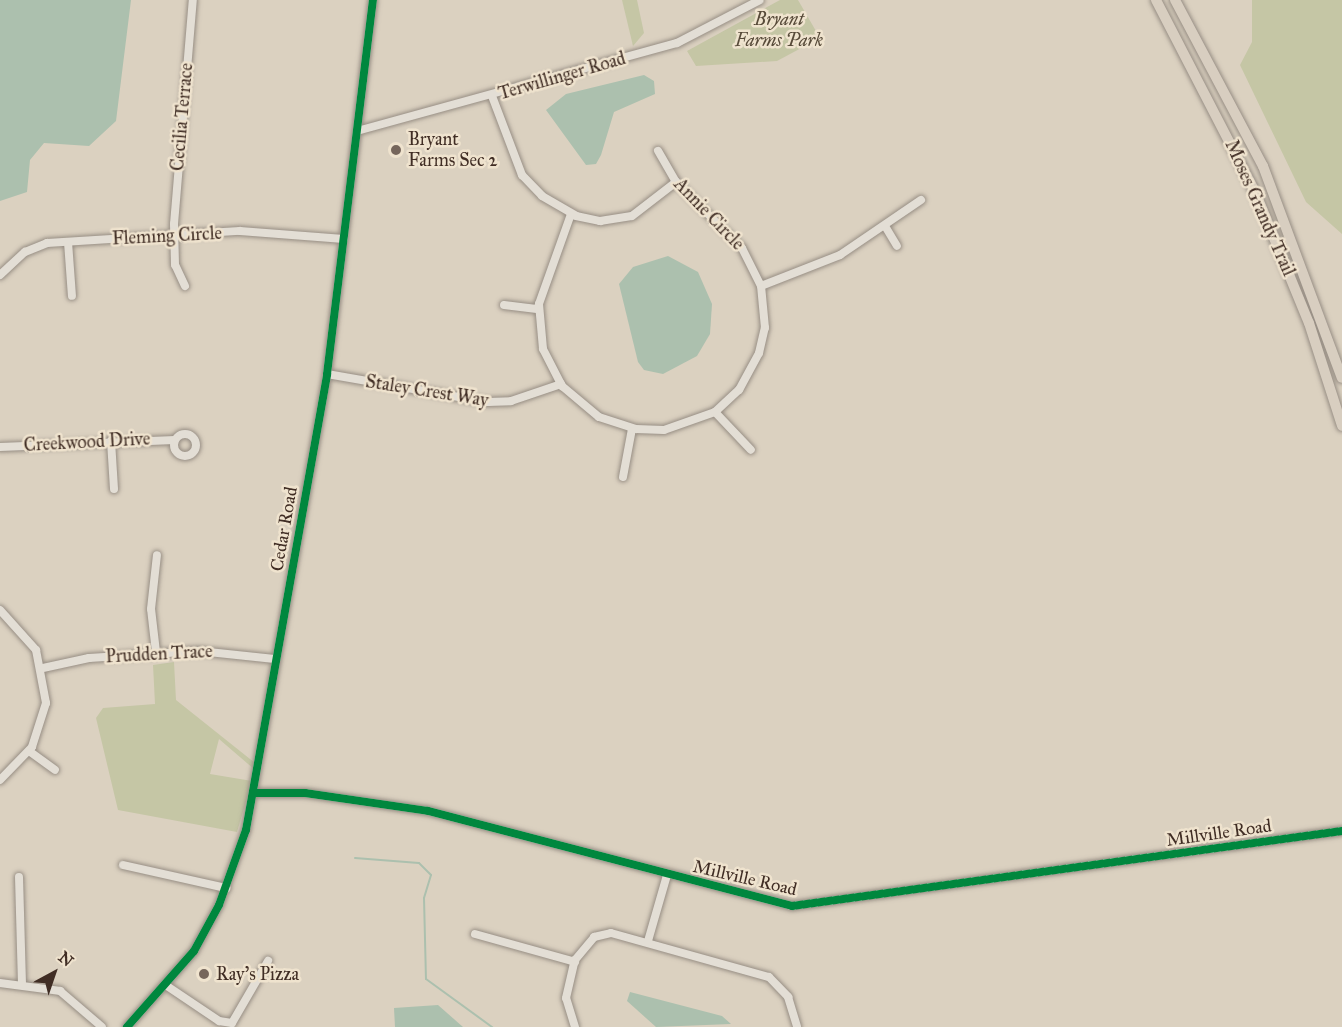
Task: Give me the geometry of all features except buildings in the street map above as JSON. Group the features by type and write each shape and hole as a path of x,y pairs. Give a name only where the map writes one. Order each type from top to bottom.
{"main road":[{"name":"Moses Grandy Trail","path":"1156,0 1256,194 1309,323 1342,426"},
{"name":"Moses Grandy Trail","path":"1175,0 1263,166 1342,378"}],"street":[{"name":"Cecilia Terrace","path":"185,286 175,265 174,234 193,0"},
{"name":"Cedar Road","path":"127,1027 167,986 194,951 226,888 254,793 275,659 327,374 373,0"},
{"name":"Terwillinger Road","path":"357,131 492,96 677,43 760,0"},
{"path":"492,96 522,175 542,196 571,214 600,221 632,216 676,182"},
{"name":"Annie Circle","path":"571,214 539,309 543,349 561,384 599,417 632,429 664,430 715,412 739,390 759,353 765,328 761,286 742,248 676,182 658,151"},
{"path":"761,286 820,265 885,226 921,200"},
{"path":"885,226 897,246"},
{"name":"Fleming Circle","path":"0,275 34,246 69,242 240,231 344,239"},
{"path":"69,242 72,296"},
{"path":"504,305 539,309"},
{"name":"Staley Crest Way","path":"327,374 488,402 511,401 561,384"},
{"path":"715,412 751,450"},
{"path":"623,477 632,429"},
{"name":"Creekwood Drive","path":"0,447 175,440"},
{"path":"111,441 114,489"},
{"path":"156,652 151,609 157,555"},
{"path":"0,610 26,635 43,668 45,711 29,751 0,780"},
{"name":"Prudden Trace","path":"43,668 156,652 226,651 275,659"},
{"path":"29,751 55,770"},
{"name":"Millville Road","path":"254,793 305,792 428,811 667,875 800,906 1342,831"},
{"path":"123,865 226,888"},
{"path":"648,941 667,875"},
{"path":"19,877 22,985"},
{"path":"475,934 574,962"},
{"path":"575,1027 566,998 574,962 586,944 603,934 648,941 769,976 788,997 797,1027"},
{"path":"167,986 219,1021 232,1023 268,961"},
{"path":"0,983 22,985 71,997 102,1027"}],"green space":[{"path":"622,0 637,0 644,33 633,46"},
{"name":"Bryant Farms Park","path":"780,0 798,0 820,38 777,61 696,66 687,51"},
{"path":"1252,0 1342,0 1342,234 1306,202 1240,65 1252,42"},
{"path":"174,662 176,700 255,763 255,770 219,739 210,774 252,781 237,832 118,810 96,718 103,708 155,704 153,665"}],"shaded area":[{"path":"0,0 131,0 116,121 89,146 44,143 30,160 27,192 0,201"},
{"path":"644,75 654,81 655,94 614,112 601,155 596,164 586,165 546,110 566,94"},
{"path":"668,256 698,272 712,304 710,334 697,356 663,374 644,370 638,362 619,284 633,267"},
{"path":"630,992 722,1016 731,1024 656,1027 627,1001"},
{"path":"438,1005 463,1027 395,1027 394,1008"}],"waterway":[{"path":"355,858 419,863 431,875 424,898 426,979 492,1027"}],"cycle path":[{"path":"127,1027 194,951 219,905 246,830 327,374 373,0"},
{"path":"254,793 305,793 428,811 792,906 1342,831"}],"place":[{"name":"Bryant Farms Sec 2","path":"396,150"},
{"name":"Ray's Pizza","path":"204,974"}]}
